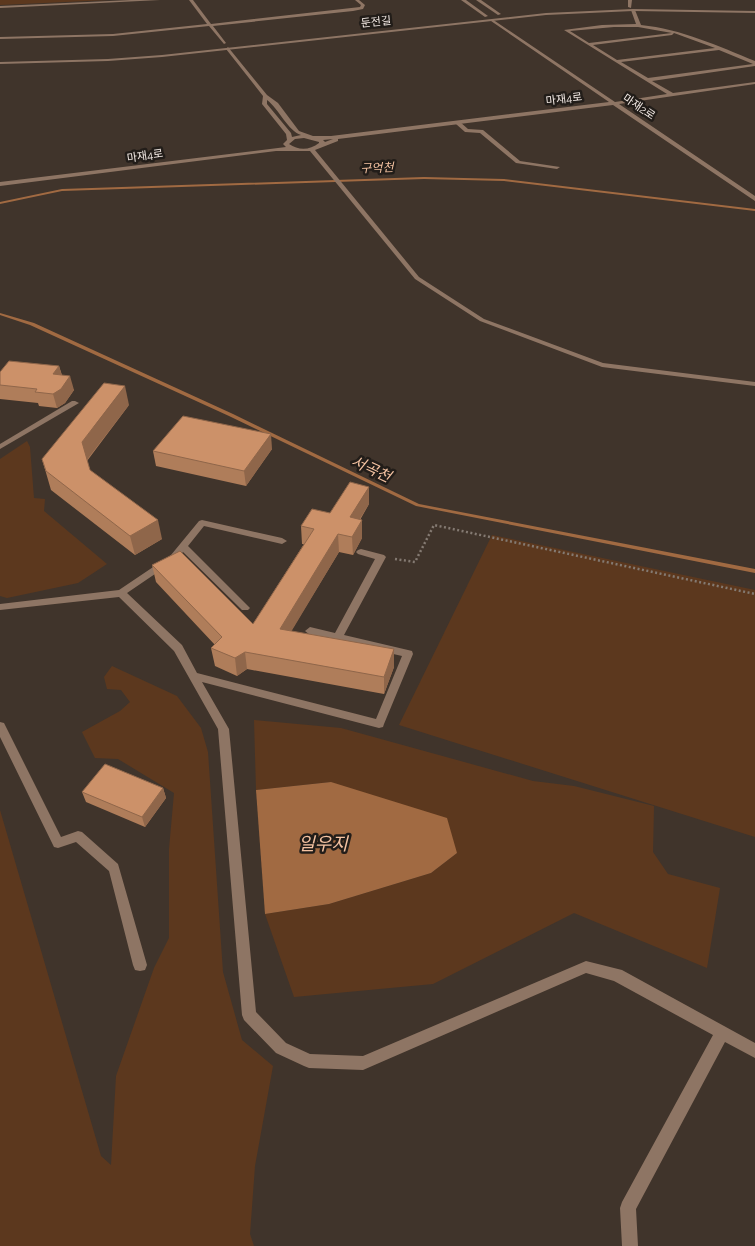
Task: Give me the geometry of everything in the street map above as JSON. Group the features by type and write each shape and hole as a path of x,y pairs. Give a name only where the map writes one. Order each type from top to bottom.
{"street":[{"path":"0,8 158,0"},
{"path":"191,0 265,96 276,104 297,132 322,141 320,146"},
{"path":"0,38 114,35 362,8 363,5 357,0"},
{"path":"464,0 486,16"},
{"path":"478,0 506,18 511,32"},
{"path":"630,0 639,26"},
{"name":"둔전길","path":"0,63 108,60 585,11 632,8 755,12"},
{"name":"둔전길","path":"0,59 109,55 556,9 755,8"},
{"name":"마재2로","path":"486,16 755,199"},
{"path":"672,95 566,30 639,26 660,28 678,33 755,64"},
{"path":"588,44 678,33"},
{"path":"616,61 719,49"},
{"path":"646,80 755,64"},
{"name":"마재4로","path":"0,178 28,178 275,145 288,140 313,137 331,138 458,123 755,83"},
{"path":"265,96 264,104 289,134 287,146 292,148"},
{"path":"458,123 467,131 481,131 518,162 556,167"},
{"name":"마재4로","path":"0,184 276,148 311,149 332,141 449,126 458,123"},
{"path":"311,149 346,194 418,278 482,320 602,365 755,384"},
{"path":"0,447 75,403"},
{"path":"0,607 121,593 174,557 202,523 282,541"},
{"path":"183,547 245,608"},
{"path":"338,637 381,557 361,552"},
{"path":"121,593 178,648 223,729 249,1015 281,1048 308,1062 363,1063 586,967 617,976 755,1051"},
{"path":"193,676 379,724 408,654 310,631"},
{"path":"0,726 58,843 78,836 114,868 140,965"},
{"path":"630,1246 628,1208 722,1033"}],"path":[{"path":"381,557 415,562 434,525 755,594"}],"shaded area":[{"path":"0,0 109,0 0,5"},
{"path":"27,441 30,447 34,498 45,499 44,511 107,564 78,583 7,598 0,596 0,459"},
{"path":"492,535 755,590 755,837 399,725"},
{"path":"112,666 177,696 201,728 208,752 223,972 242,1040 273,1066 255,1166 250,1234 254,1246 0,1246 0,810 101,1156 111,1165 116,1076 154,968 169,938 169,849 174,793 118,759 95,758 82,732 120,711 130,702 121,690 107,689 104,677"},
{"path":"254,720 341,728 533,781 574,786 654,806 653,852 668,874 720,888 707,968 574,913 433,984 294,997 265,914 329,904 431,873 457,853 331,782 256,790"}],"water":[{"name":"일우지","path":"331,782 447,818 457,853 431,873 329,904 265,914 256,790"}],"building":[{"path":"9,361 59,366 53,374 70,376 61,389 53,394 35,392 37,389 0,385 0,372"},
{"path":"104,383 125,386 82,442 90,470 158,520 130,536 46,471 42,459"},
{"path":"183,416 271,434 244,471 153,451"},
{"path":"350,482 369,487 350,517 362,520 352,537 338,534 280,629 394,649 384,677 245,652 235,658 211,648 222,637 152,565 180,551 253,624 314,529 301,526 312,509 330,513"},
{"path":"105,764 163,788 142,817 82,792"}],"waterway":[{"name":"구억천","path":"0,203 62,190 424,178 504,180 755,210"},
{"name":"서곡천","path":"0,314 32,324 231,415 418,505 755,571"}]}
